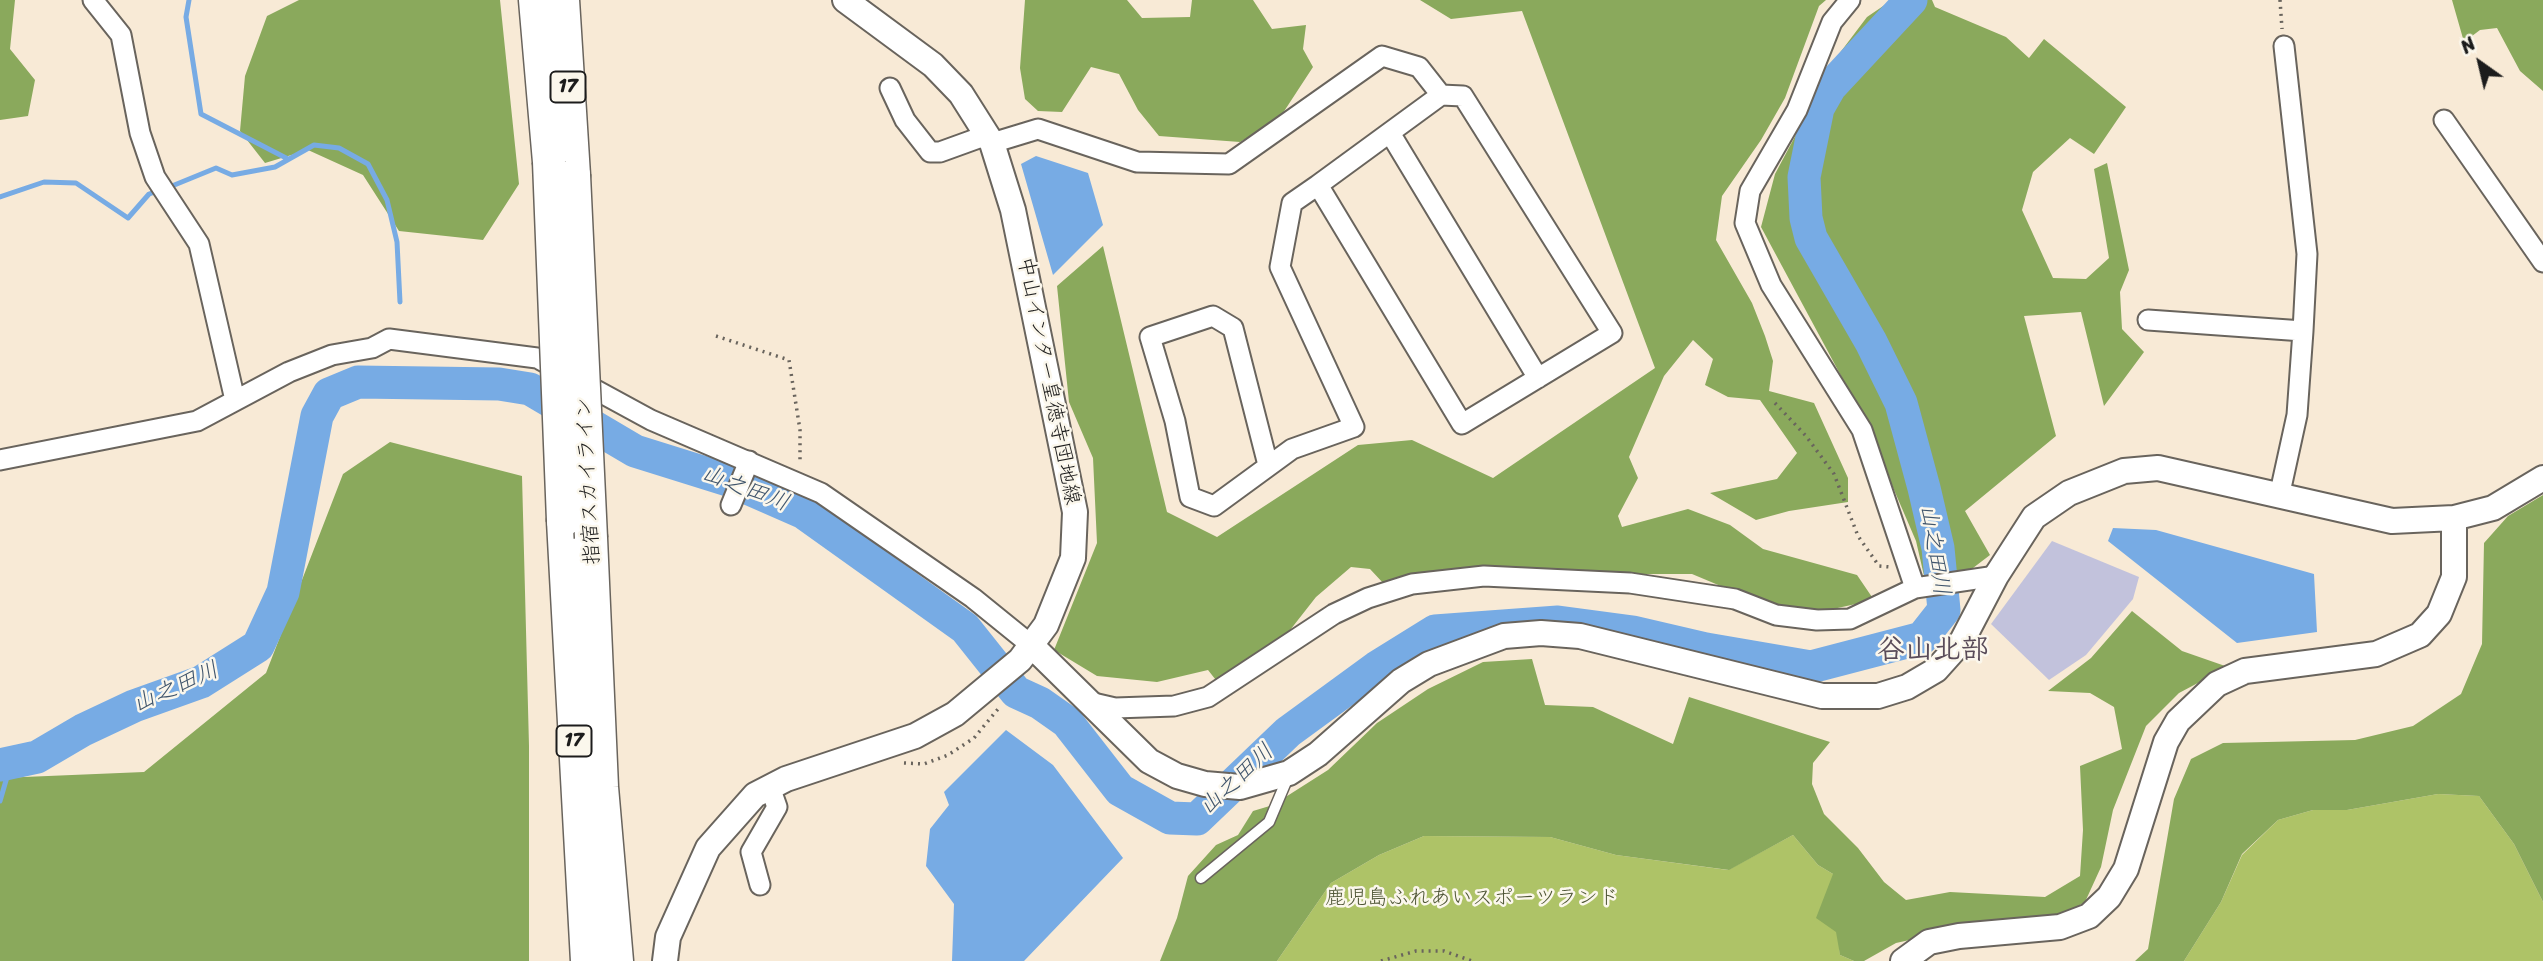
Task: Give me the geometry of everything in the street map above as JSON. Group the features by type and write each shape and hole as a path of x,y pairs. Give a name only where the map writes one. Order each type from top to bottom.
{"main road":[{"name":"指宿スカイライン","path":"535,0 561,169 591,538 602,788 617,961"},
{"name":"指宿スカイライン","path":"563,0 561,169 564,521 577,812 587,961"},
{"path":"602,788 614,828 630,961"},
{"path":"566,961 565,856 577,812"}],"street":[{"path":"93,0 121,35 140,133 155,177 199,244 235,400"},
{"name":"中山インター皇徳寺団地線","path":"665,961 668,937 708,848 755,795 770,787 933,729 994,682 1025,653 1046,625 1073,558 1075,512 1013,210 990,139 961,94 933,65 845,0"},
{"path":"1850,0 1832,22 1797,110 1750,191 1745,223 1771,285 1862,430 1896,524 1907,560 1906,569 1922,587"},
{"path":"2279,497 2297,415 2307,254 2284,46"},
{"path":"890,88 905,120 930,152 1038,129 1137,162 1229,164 1382,56 1419,67 1441,95"},
{"path":"1268,465 1233,328 1213,316 1150,337 1175,421 1191,497 1214,506 1292,449 1354,427 1280,267 1292,203 1441,95 1462,96 1612,333 1462,424 1318,186"},
{"path":"2444,120 2543,262"},
{"path":"1390,133 1538,378"},
{"path":"2148,320 2304,331"},
{"path":"0,460 197,421 289,372 332,355 372,348 389,339 537,358 651,420 821,493 973,598 1025,653 1089,702 1149,761 1177,776 1205,784 1240,787 1283,775 1318,754 1401,681 1429,664 1504,636 1541,632 1580,636 1822,696 1878,696 1907,687 1936,670 1962,641 1984,578 2034,517 2068,493 2124,471 2158,467 2392,521 2454,518 2493,509 2543,478"},
{"path":"731,505 750,461"},
{"path":"1903,961 1929,942 1959,936 2060,927 2089,916 2109,897 2126,869 2166,742 2185,713 2217,684 2245,671 2376,654 2420,635 2439,614 2454,577 2454,518"},
{"path":"1089,702 1115,708 1174,706 1208,697 1265,663 1334,614 1368,598 1412,584 1484,576 1630,583 1735,599 1776,615 1817,620 1850,619 1922,587 1984,578"},
{"path":"760,885 751,852 777,807 770,787"}],"lane":[{"path":"1201,878 1269,822 1283,775"}],"path":[{"path":"2280,0 2284,46"},
{"path":"716,336 789,360 800,430 800,484"},
{"path":"1774,403 1806,436 1834,474 1858,536 1879,566 1906,569"},
{"path":"1381,961 1416,951 1444,950 1472,961"}],"shaded area":[{"path":"2052,541 2139,577 2133,599 2086,655 2049,680 1991,624"}],"green space":[{"path":"0,0 15,0 10,49 35,80 28,116 0,120"},
{"path":"299,0 500,0 519,184 483,240 399,231 363,175 308,150 265,163 240,131 245,76 267,16"},
{"path":"1025,0 1127,0 1142,18 1190,17 1192,0 1253,0 1272,29 1306,25 1303,49 1313,67 1279,119 1240,142 1159,136 1138,110 1119,74 1091,67 1062,112 1038,111 1025,99 1020,68"},
{"path":"1420,0 1826,0 1819,6 1785,98 1761,140 1722,196 1716,240 1752,303 1765,336 1773,361 1769,391 1814,403 1848,478 1848,502 1789,511 1756,520 1710,493 1777,479 1797,453 1760,400 1728,397 1705,385 1713,359 1693,340 1664,376 1629,457 1638,478 1618,516 1622,527 1688,509 1730,525 1763,549 1857,575 1874,600 1833,609 1778,610 1692,574 1647,574 1606,581 1457,568 1384,584 1370,569 1351,567 1316,597 1276,648 1223,689 1208,670 1157,682 1097,676 1054,650 1097,543 1093,458 1069,402 1057,286 1103,246 1167,512 1217,537 1358,445 1412,440 1493,478 1655,368 1522,11 1451,19"},
{"path":"1892,0 1932,0 1935,7 2006,37 2029,58 2044,39 2126,107 2094,154 2070,138 2033,172 2022,210 2053,278 2086,279 2109,258 2094,169 2107,163 2129,270 2120,292 2122,329 2144,352 2104,406 2081,312 2024,316 2056,436 1965,511 1990,555 1973,568 1925,580 1916,541 1861,413 1761,227 1775,174 1839,54 1867,17"},
{"path":"2452,0 2543,0 2543,91 2520,71 2497,28 2480,30 2464,42"},
{"path":"390,442 522,476 529,746 529,961 0,961 0,778 144,772 266,673 343,474"},
{"path":"2543,495 2543,902 2514,844 2479,796 2438,794 2347,810 2313,810 2278,820 2242,854 2221,902 2184,961 2135,961 2148,949 2174,799 2191,759 2223,743 2355,740 2413,726 2461,694 2482,644 2484,543 2508,516"},
{"path":"2132,611 2182,651 2228,667 2179,693 2146,726 2113,810 2101,867 2085,902 2050,922 1946,932 1896,943 1864,961 1854,961 1840,955 1836,932 1816,918 1833,874 1818,865 1793,835 1729,870 1616,855 1550,837 1424,836 1379,855 1331,883 1277,961 1160,961 1177,918 1188,876 1216,845 1238,835 1253,811 1273,805 1328,770 1377,723 1428,689 1483,662 1532,659 1545,705 1593,707 1673,744 1689,697 1830,742 1813,763 1812,784 1824,814 1858,848 1884,882 1906,900 1950,892 2045,897 2080,876 2083,830 2080,766 2122,749 2114,707 2090,693 2048,691 2091,658"},
{"path":"2438,794 2479,796 2514,844 2543,902 2543,961 2184,961 2221,902 2242,855 2278,820 2313,810 2347,810"},
{"name":"鹿児島ふれあいスポーツランド","path":"1793,835 1818,865 1833,874 1840,955 1854,961 1277,961 1331,883 1379,855 1424,836 1550,837 1616,855 1728,870"}],"water":[{"path":"1036,156 1088,173 1103,225 1053,275 1021,164"},
{"path":"2113,528 2156,530 2314,574 2317,632 2237,643 2108,541"},
{"path":"1006,730 1053,765 1123,858 1024,961 952,961 954,904 926,866 930,829 949,805 944,792"}],"waterway":[{"path":"189,0 186,17 201,114 288,159"},
{"name":"山之田川","path":"0,765 37,757 83,730 134,706 201,682 258,646 283,592 317,416 329,394 358,382 499,384 530,389 635,451 731,481 804,513 965,628 1016,692 1040,703 1067,722 1120,790 1170,818 1197,819 1288,732 1377,667 1435,631 1558,622 1633,632 1706,649 1811,667 1922,638 1944,610 1938,548 1924,488 1901,403 1871,342 1811,238 1806,218 1804,177 1818,108 1830,87 1911,0"},
{"path":"167,188 216,168 232,175 275,167 314,145 339,148 368,164 387,200 397,242 400,302"},
{"path":"0,197 44,182 76,183 128,218 149,194 158,191"},
{"path":"0,801 12,760"}],"district":[{"name":"谷山北部","path":"1933,651"}]}
